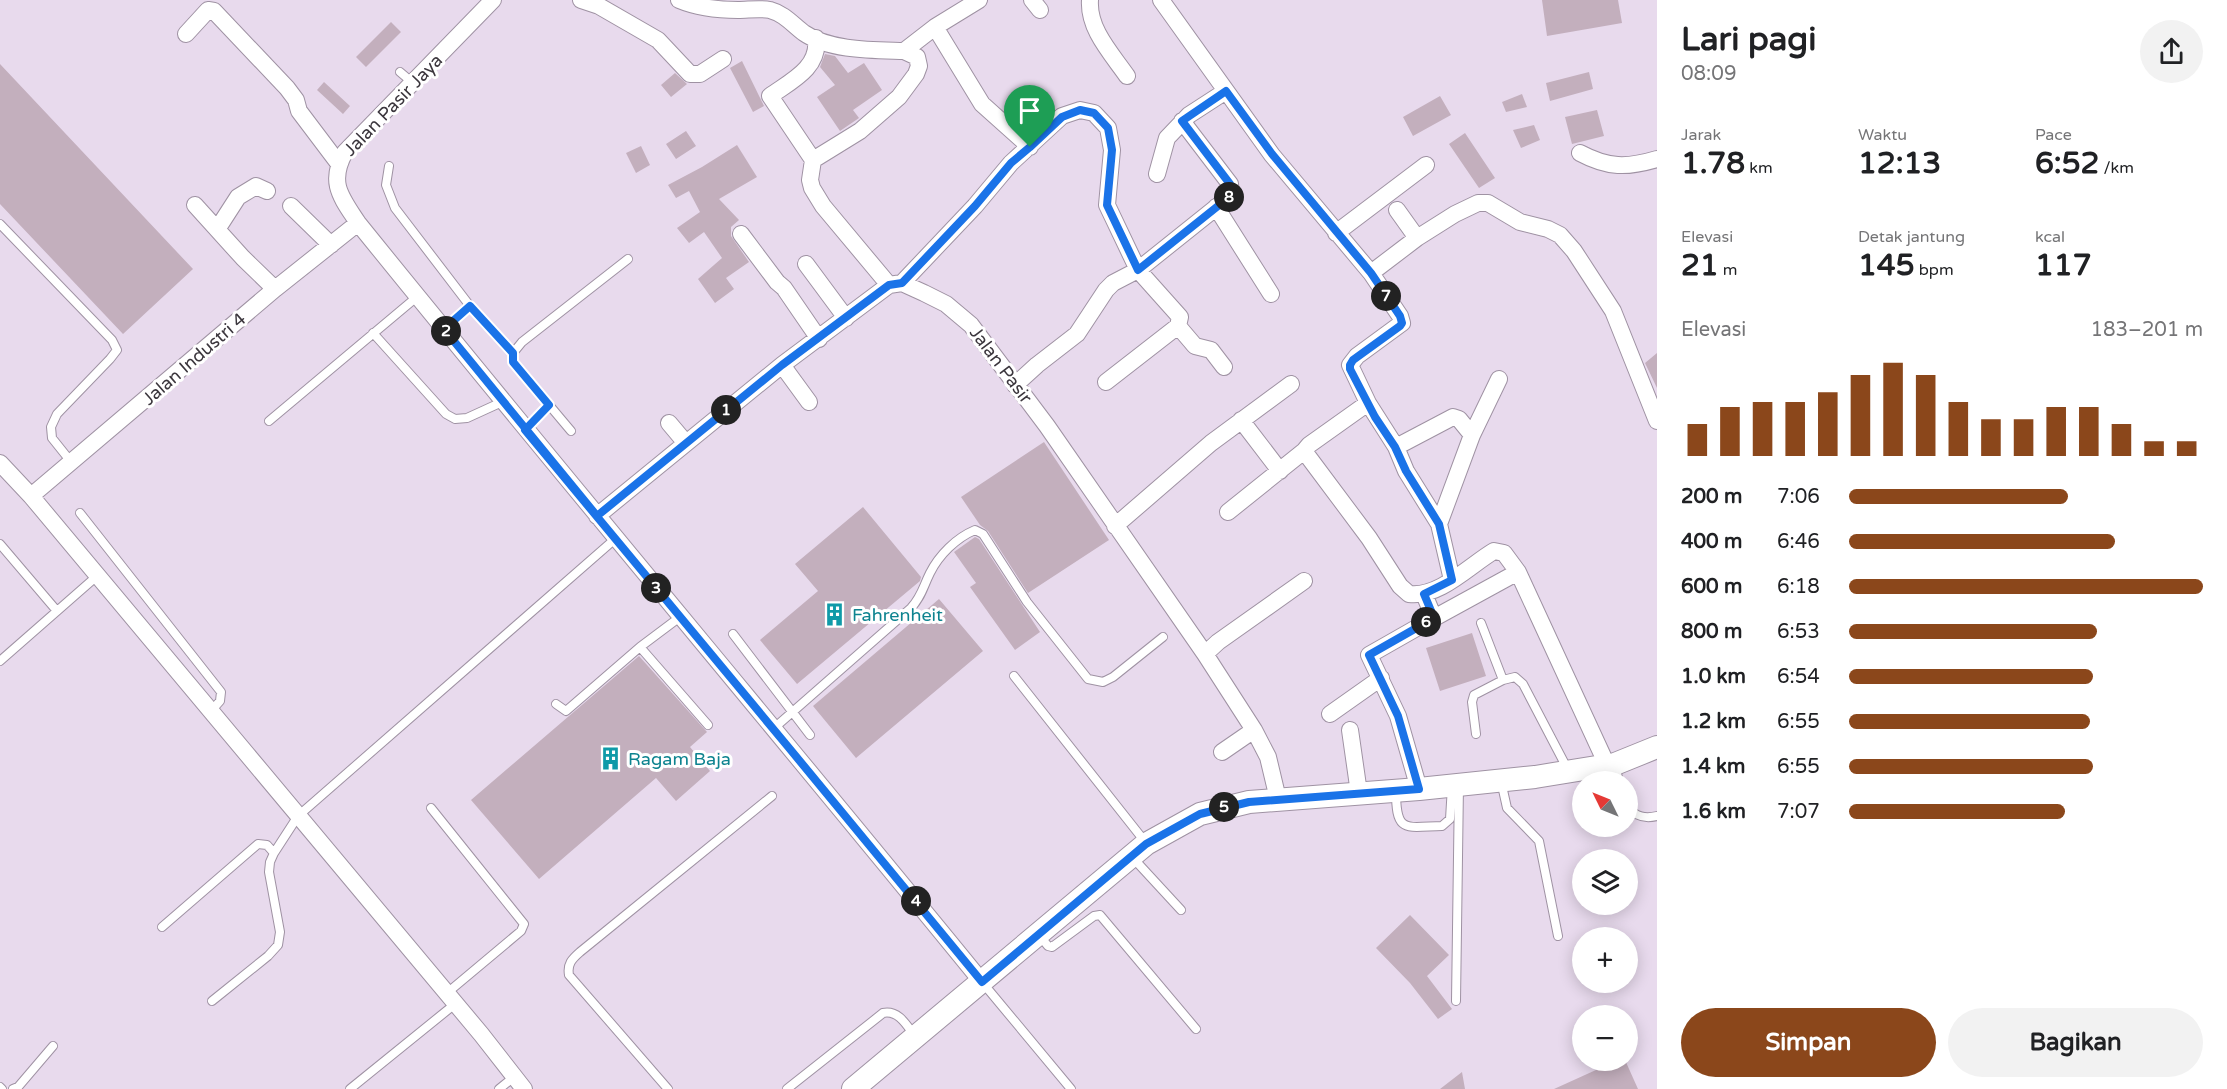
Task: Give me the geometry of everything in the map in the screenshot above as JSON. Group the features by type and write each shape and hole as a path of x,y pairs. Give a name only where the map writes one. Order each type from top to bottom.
{"street":[{"name":"Jalan Pasir Jaya","path":"493,0 345,152 339,164 336,181 340,196 358,223 502,402 982,982"},
{"path":"581,0 599,6 658,40 690,74 700,74 723,58"},
{"path":"679,0 696,7 723,10 770,10 787,18 805,34 816,38 855,49 904,51 917,57 919,66 899,97 860,131 813,160"},
{"path":"904,51 935,27 979,0"},
{"path":"1090,0 1089,11 1094,26 1127,76"},
{"path":"1161,0 1272,154 1371,273 1400,316 1402,323 1357,357 1350,365 1368,403 1395,447 1406,471 1439,524 1452,580"},
{"path":"186,34 208,9 213,11 287,88 296,100 299,111 339,164"},
{"path":"935,27 982,104 1030,147"},
{"path":"816,38 817,50 807,69 770,96 813,160 812,188 829,214 896,284"},
{"path":"1157,174 1167,138 1182,121 1226,91"},
{"path":"597,516 782,365 896,284 975,206 1011,163 1062,117 1080,110 1094,113 1108,128 1112,150 1107,205 1138,270 1180,317 1178,326 1106,382"},
{"path":"1015,385 1077,334 1113,283 1138,270 1228,198 1231,193 1230,184 1182,121"},
{"path":"1580,153 1594,161 1615,166 1657,159"},
{"path":"1336,233 1426,165"},
{"path":"218,228 238,197 256,186 267,191"},
{"path":"1371,273 1417,238 1478,202 1488,203 1520,222 1560,235 1574,251 1613,311 1657,421"},
{"path":"195,205 275,289"},
{"path":"291,207 331,245"},
{"path":"1216,207 1271,294"},
{"path":"1397,210 1417,238"},
{"name":"Jalan Industri 4","path":"31,496 275,289 358,223"},
{"path":"741,234 784,288 819,339"},
{"path":"806,264 846,318"},
{"name":"Jalan Pasir","path":"896,284 946,304 971,325 1047,426 1205,654 1254,730 1268,757 1278,799"},
{"path":"1178,326 1195,346 1210,350 1224,367"},
{"path":"782,365 809,402"},
{"path":"1439,524 1472,435 1499,379"},
{"path":"1115,526 1211,444 1291,384"},
{"path":"1228,512 1304,452 1309,445 1368,403"},
{"path":"1395,447 1453,417 1459,419 1472,435"},
{"path":"1241,420 1280,471"},
{"path":"669,423 685,442"},
{"path":"1304,452 1369,538 1400,586 1409,594 1424,594 1452,580 1494,551 1504,553 1518,572 1614,770"},
{"path":"0,463 98,576 451,998 519,1083"},
{"path":"1419,789 1398,716 1369,655 1518,572"},
{"path":"1205,654 1218,642 1304,581"},
{"path":"1424,594 1434,618"},
{"path":"1330,714 1381,678"},
{"path":"1350,729 1359,793"},
{"path":"1222,752 1254,730"},
{"path":"853,1089 917,1038 1139,850 1200,814 1249,802 1419,789 1501,781 1569,771 1614,770 1657,747"}],"lane":[{"path":"400,72 413,84"},
{"path":"389,166 386,185 395,208 470,306 513,353"},
{"path":"0,224 112,340 117,350 57,414 51,427 52,438 72,463"},
{"path":"571,431 513,362 513,353 522,342 628,259"},
{"path":"269,421 417,296"},
{"path":"444,329 470,306"},
{"path":"373,333 446,414 455,419 467,418 502,402"},
{"path":"525,430 549,405"},
{"path":"80,513 221,692 220,701 211,711"},
{"path":"773,729 911,608 921,597 929,574 941,556 956,542 975,530 983,534 1027,602 1088,679 1103,682 1163,637"},
{"path":"212,1001 268,956 278,945 280,932 269,872 270,862 298,816 615,539"},
{"path":"0,544 57,611"},
{"path":"0,661 98,576"},
{"path":"556,705 566,711 640,647 680,617"},
{"path":"1481,623 1503,680"},
{"path":"734,634 810,735"},
{"path":"640,647 708,725"},
{"path":"1014,676 1181,910"},
{"path":"1476,734 1472,702 1474,695 1503,680 1515,677 1523,684 1569,771"},
{"path":"1501,781 1507,808 1539,841 1558,936"},
{"path":"1396,790 1396,813 1399,821 1407,827 1442,826 1449,819 1455,785"},
{"path":"1455,785 1456,1001"},
{"path":"668,1089 569,975 567,968 580,952 772,796"},
{"path":"350,1089 451,998 521,931 524,924 431,808"},
{"path":"1638,815 1647,819 1657,816"},
{"path":"162,927 258,844 267,846 274,853"},
{"path":"1039,936 1048,946 1052,947 1094,916 1100,915 1196,1029"},
{"path":"982,982 1071,1089"},
{"path":"787,1089 883,1013 891,1011 896,1014 917,1038"},
{"path":"13,1089 18,1087 52,1046"},
{"path":"499,1089 519,1083"}],"building":[{"path":"1542,0 1618,0 1622,23 1547,36"},
{"path":"391,22 401,32 366,67 356,57"},
{"path":"825,54 835,56 848,73 864,63 882,90 853,110 859,118 840,131 817,97 835,85 820,67"},
{"path":"742,61 764,106 753,112 730,68"},
{"path":"0,64 193,269 123,334 0,204"},
{"path":"1589,72 1593,89 1550,101 1546,83"},
{"path":"675,73 687,84 671,97 661,85"},
{"path":"324,82 350,106 343,114 317,90"},
{"path":"1522,94 1527,107 1506,112 1502,102"},
{"path":"1440,96 1451,115 1413,136 1403,117"},
{"path":"1597,110 1604,136 1572,144 1565,117"},
{"path":"1534,125 1540,140 1521,148 1513,130"},
{"path":"686,131 696,146 676,159 666,144"},
{"path":"1465,133 1495,178 1479,188 1449,144"},
{"path":"737,145 757,177 719,199 739,220 731,227 731,236 749,262 726,278 734,289 715,303 698,279 722,258 704,232 689,243 677,228 700,212 689,191 676,198 668,185"},
{"path":"641,146 650,165 636,173 626,153"},
{"path":"1657,353 1657,388 1645,363"},
{"path":"1044,442 1109,540 1028,593 988,531 980,525 961,497"},
{"name":"Fahrenheit","path":"863,507 921,577 920,581 797,684 760,640 818,591 795,564"},
{"path":"975,537 979,539 1040,632 1015,650 970,587 976,583 954,552"},
{"name":"Fahrenheit","path":"939,599 983,651 856,758 813,706"},
{"path":"1472,633 1486,676 1440,691 1426,648"},
{"name":"Ragam Baja","path":"639,656 707,732 690,747 710,771 676,801 656,778 539,879 471,800"},
{"path":"1410,915 1449,955 1427,976 1452,1009 1438,1019 1410,983 1376,948"},
{"path":"1594,1071 1630,1071 1638,1089 1554,1089"},
{"path":"1462,1072 1465,1089 1440,1089"}],"place":[{"name":"Fahrenheit","path":"834,615"},
{"name":"Ragam Baja","path":"610,759"}],"route":[{"path":"1030,147 1011,163 975,206 902,283 889,285 782,365 597,516 502,402 444,329 470,306 513,353 513,362 549,405 525,430 727,675 852,822 982,982 1146,844 1200,814 1249,802 1419,789 1398,716 1369,655 1434,618 1424,594 1452,580 1439,524 1406,471 1395,447 1375,417 1350,369 1353,360 1400,326 1402,323 1400,316 1371,273 1272,154 1226,91 1182,121 1230,184 1231,193 1228,198 1138,270 1107,205 1112,150 1108,128 1094,113 1080,110 1062,117 1030,147"}]}
